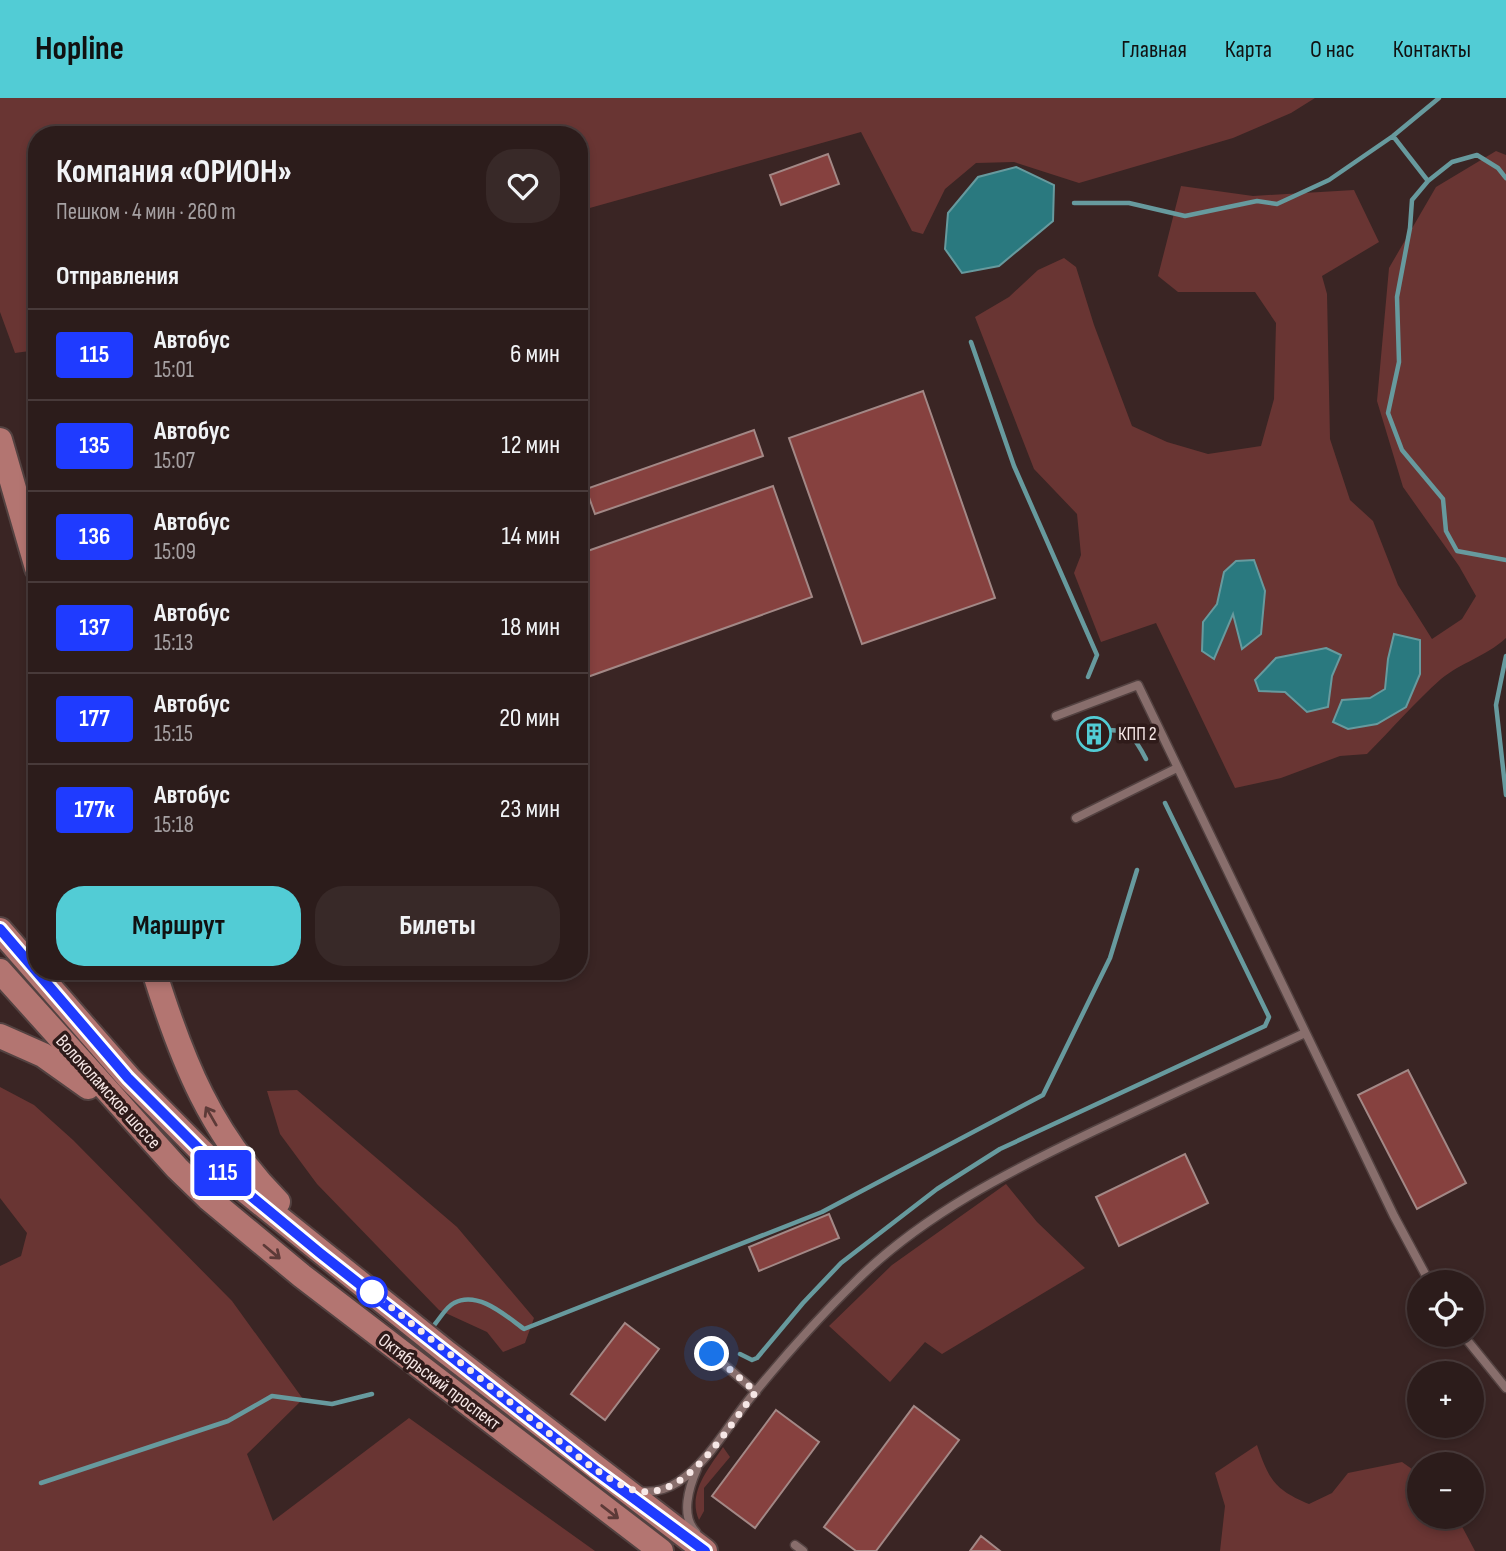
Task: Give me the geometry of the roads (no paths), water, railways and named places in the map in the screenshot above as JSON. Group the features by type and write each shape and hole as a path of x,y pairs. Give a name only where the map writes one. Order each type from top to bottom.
{"main road":[{"path":"0,440 28,537"},
{"name":"Волоколамское шоссе","path":"0,930 28,962"},
{"name":"Волоколамское шоссе","path":"0,971 177,1168 220,1208"},
{"name":"Волоколамское шоссе","path":"43,980 128,1078 194,1146 245,1192 372,1292"},
{"path":"157,980 181,1055 200,1097 223,1136 266,1190 372,1292"},
{"path":"0,1035 43,1055 77,1077 117,1113 163,1165 220,1208"},
{"name":"Октябрьский проспект","path":"220,1208 302,1276 661,1551"},
{"name":"Октябрьский проспект","path":"372,1292 594,1469 708,1547"}],"lane":[{"path":"1056,716 1138,685 1394,1216 1423,1270"},
{"path":"1076,818 1177,768"},
{"path":"594,1469 626,1487 644,1492 676,1484 698,1465 756,1392 858,1279 909,1236 951,1207 1047,1152 1305,1033"},
{"path":"1473,1347 1506,1388"},
{"path":"712,1354 756,1392"},
{"path":"698,1465 687,1497 689,1520 692,1530 708,1547"},
{"path":"795,1545 803,1551"}],"water":[{"path":"1016,167 1054,185 1053,221 999,266 962,273 945,249 948,213 978,177"},
{"path":"1254,560 1265,591 1261,634 1242,649 1233,614 1214,659 1202,651 1203,622 1217,604 1224,572 1236,561"},
{"path":"1394,634 1420,640 1420,674 1406,707 1377,724 1348,729 1333,722 1342,700 1370,698 1385,689"},
{"path":"1326,648 1341,655 1332,676 1328,707 1307,712 1285,692 1259,691 1255,680 1276,658"}],"waterway":[{"path":"1074,203 1129,203 1185,216 1257,201 1277,204 1329,180 1393,136 1439,98"},
{"path":"1393,136 1428,181"},
{"path":"1506,178 1498,168 1477,155 1452,162 1428,181 1412,200 1410,228 1397,297 1399,362 1388,413 1402,450 1443,499 1446,531 1457,551 1506,560"},
{"path":"971,342 1014,466 1097,655 1088,677"},
{"path":"1506,656 1496,705 1506,795"},
{"path":"1109,730 1123,732 1132,737 1146,759"},
{"path":"740,1354 752,1360 757,1358 841,1263 937,1189 1000,1149 1265,1026 1269,1017 1165,803"},
{"path":"435,1324 451,1305 463,1300 473,1300 491,1306 524,1329 822,1212 1043,1095 1110,958 1137,870"},
{"path":"41,1483 228,1421 272,1396 332,1404 372,1394"}],"place":[{"name":"КПП 2","path":"1094,734"}]}
